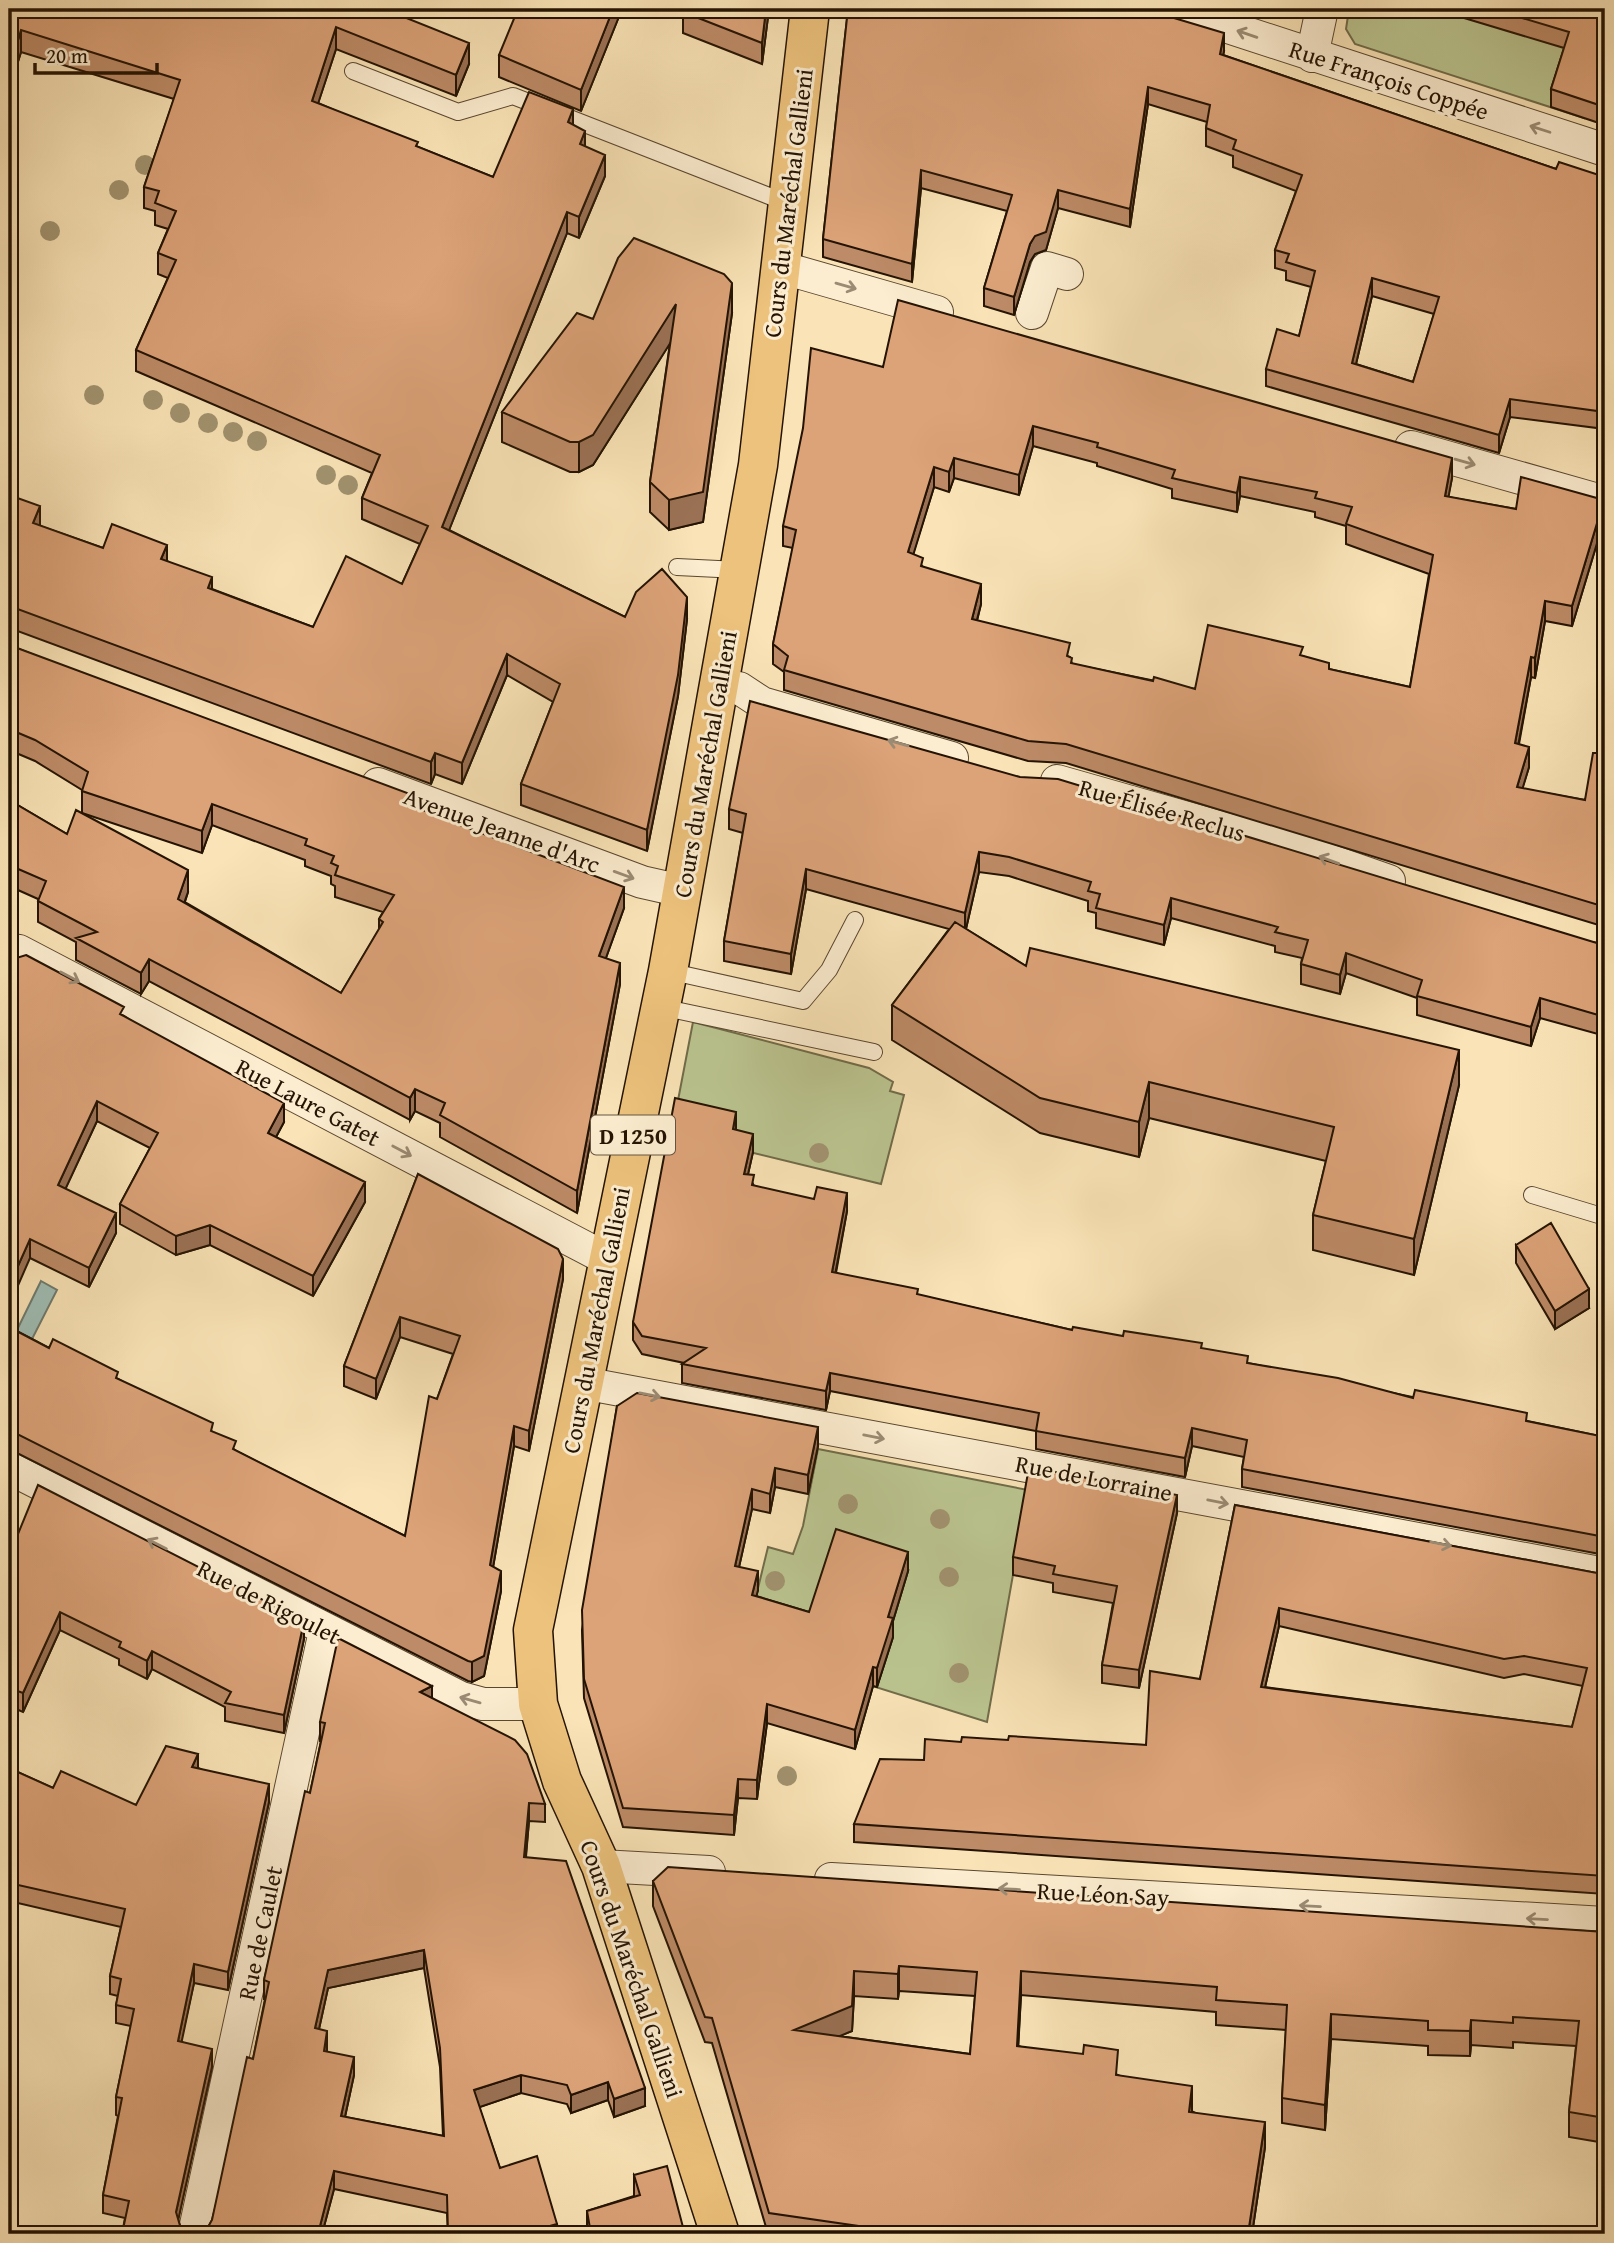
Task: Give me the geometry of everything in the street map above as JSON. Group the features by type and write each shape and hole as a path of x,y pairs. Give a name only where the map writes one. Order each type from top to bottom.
{"main road":[{"name":"Cours du Maréchal Gallieni","path":"720,2234 601,1866 562,1781 538,1704 533,1630 664,989 758,465 810,9"}],"street":[{"name":"Rue François Coppée","path":"1173,9 1605,150"},
{"path":"1312,56 1322,9"},
{"path":"780,267 960,318"},
{"path":"1028,328 1047,268 1067,274"},
{"path":"1378,437 1605,502"},
{"path":"719,685 739,688 761,703 985,768"},
{"name":"Avenue Jeanne d'Arc","path":"345,772 642,882 682,891"},
{"name":"Rue Élisée Reclus","path":"1025,779 1062,781 1303,851 1412,888"},
{"name":"Rue Laure Gatet","path":"9,950 19,950 607,1259"},
{"name":"Rue de Lorraine","path":"583,1383 1605,1574"},
{"name":"Rue de Rigoulet","path":"9,1468 461,1698 484,1704 538,1704"},
{"name":"Rue de Caulet","path":"194,2234 325,1631"},
{"path":"601,1866 732,1873"},
{"name":"Rue Léon Say","path":"801,1877 1605,1923"}],"lane":[{"path":"353,71 458,112 513,96 787,203"},
{"path":"677,567 739,570"},
{"path":"664,989 803,1001 829,970 855,920"},
{"path":"664,989 874,1052"},
{"path":"1532,1195 1605,1217"}],"green space":[{"path":"1349,9 1567,9 1584,118 1355,44 1346,29"},
{"path":"693,1022 869,1068 893,1082 890,1091 904,1095 881,1184 733,1148 675,1116"},
{"path":"818,1449 1028,1490 987,1722 767,1653 749,1625 768,1547 793,1554 803,1526"}],"water":[{"path":"41,1281 57,1290 30,1343 14,1336"}],"building":[{"path":"9,9 184,9 202,14 204,9 384,9 469,43 456,75 336,27 312,101 418,142 416,146 493,177 529,92 573,109 568,122 585,131 580,144 605,155 579,217 567,212 442,527 625,617 636,592 662,569 687,597 678,675 647,830 521,784 560,684 507,654 462,763 435,753 431,762 15,608 9,609 9,495 40,506 33,523 103,548 112,524 167,545 161,559 212,577 208,588 313,627 346,556 402,584 428,526 362,498 380,455 136,350 176,260 158,253 176,211 155,203 159,191 144,187 180,80 21,30 16,47 9,44"},
{"path":"518,9 613,9 581,90 499,55"},
{"path":"683,9 766,9 762,43 683,12"},
{"path":"848,9 1144,9 1224,33 1220,54 1556,169 1559,162 1605,177 1605,412 1510,399 1499,435 1266,369 1277,329 1299,336 1315,271 1286,262 1289,254 1275,250 1302,175 1233,149 1236,140 1206,128 1210,105 1148,87 1130,209 1058,190 1046,232 1035,236 1030,244 1014,297 984,288 1012,195 921,170 912,264 823,239","holes":["1372,278 1439,297 1413,382 1352,363"]},
{"path":"1492,9 1605,9 1605,107 1551,89 1569,32"},
{"path":"634,238 724,274 732,283 703,492 669,500 650,482 676,304 593,435 579,442 570,442 502,412 577,313 593,319 618,258"},
{"path":"898,300 1452,458 1445,496 1516,509 1521,477 1604,500 1572,606 1545,601 1535,658 1531,657 1515,743 1529,747 1517,787 1585,800 1593,753 1605,753 1605,907 1066,744 1028,741 784,670 788,656 773,644 796,530 783,526 803,428 811,348 883,367","holes":["1033,426 1098,443 1097,447 1175,470 1172,478 1237,493 1240,477 1317,492 1315,498 1352,507 1346,524 1433,555 1410,687 1329,669 1329,663 1300,655 1303,647 1208,625 1195,689 1154,677 1153,681 1071,663 1072,658 1067,656 1070,643 972,619 981,584 921,566 923,558 908,552 934,467 949,472 954,458 1019,475"]},
{"path":"9,645 418,797 414,806 439,817 624,887 599,956 620,963 577,1191 440,1115 445,1103 415,1089 410,1098 149,959 141,973 76,938 97,932 38,901 46,881 9,865 9,800 67,834 76,810 188,870 178,899 341,993 383,922 379,919 394,895 335,875 338,866 331,863 334,856 305,845 307,839 212,804 202,831 82,791 88,772 35,740 9,729"},
{"path":"750,701 1020,777 1058,779 1605,944 1605,1017 1540,998 1531,1027 1417,996 1422,980 1346,953 1340,975 1301,964 1308,940 1275,932 1278,927 1171,898 1164,925 1096,908 1100,894 1088,891 1091,882 1009,857 979,852 965,913 806,869 791,954 724,941 746,814 729,809"},
{"path":"955,922 1026,966 1030,948 1459,1050 1414,1239 1313,1215 1334,1127 1149,1082 1139,1122 1040,1098 892,1005"},
{"path":"26,955 124,1007 120,1014 284,1103 268,1133 365,1182 313,1276 210,1225 176,1236 120,1204 158,1133 97,1101 58,1185 116,1213 89,1268 30,1239 9,1286 9,969 13,959"},
{"path":"675,1098 736,1112 733,1129 753,1134 744,1174 754,1175 752,1185 814,1199 817,1187 847,1193 832,1272 918,1289 917,1294 1072,1330 1073,1327 1123,1336 1124,1331 1202,1343 1201,1348 1248,1356 1247,1363 1338,1378 1413,1398 1415,1390 1527,1413 1526,1421 1605,1437 1605,1537 1242,1469 1247,1440 1192,1428 1185,1458 1036,1431 1039,1413 830,1373 826,1391 682,1364 706,1348 642,1336 633,1322"},
{"path":"418,1174 558,1249 563,1259 529,1431 514,1426 490,1565 501,1571 484,1656 472,1662 9,1430 9,1327 49,1348 53,1339 118,1372 116,1378 213,1423 211,1431 236,1441 233,1449 405,1536 429,1396 437,1399 460,1336 400,1317 376,1379 344,1366"},
{"path":"1551,1223 1589,1289 1555,1311 1516,1245"},
{"path":"637,1393 818,1427 808,1475 775,1468 770,1494 752,1489 735,1566 758,1571 752,1595 809,1612 836,1529 908,1552 888,1617 893,1618 877,1668 873,1667 855,1730 767,1704 757,1780 738,1779 734,1815 623,1808 584,1679 582,1610 617,1406"},
{"path":"1029,1467 1177,1495 1139,1670 1102,1665 1117,1586 1053,1574 1055,1566 1013,1557"},
{"path":"38,1485 304,1621 284,1715 225,1703 231,1692 152,1651 147,1661 119,1647 121,1642 60,1612 23,1693 9,1688 9,1556"},
{"path":"1235,1505 1602,1574 1605,1572 1605,1876 854,1824 880,1759 924,1760 925,1739 961,1742 962,1737 1008,1740 1009,1736 1146,1745 1150,1671 1200,1679","holes":["1279,1608 1504,1659 1524,1656 1587,1668 1572,1727 1261,1687"]},
{"path":"338,1638 432,1686 420,1692 515,1740 527,1754 545,1804 529,1803 524,1857 566,1861 645,2088 614,2099 608,2082 571,2095 567,2085 521,2075 474,2090 500,2168 537,2156 557,2224 521,2234 448,2234 447,2195 334,2171 318,2234 191,2234 207,2229 212,2220 247,2057 253,2059 269,1982 264,1980 305,1791 310,1793 325,1723 320,1722","holes":["424,1950 440,2048 444,2136 341,2116 354,2057 324,2051 327,2031 315,2028 328,1970"]},
{"path":"166,1746 198,1754 192,1767 269,1784 228,1972 194,1964 178,2041 212,2049 176,2212 181,2229 191,2234 122,2234 129,2201 103,2195 122,2098 116,2097 134,2009 116,2005 121,1979 110,1976 125,1909 9,1883 9,1768 53,1788 61,1771 136,1805"},
{"path":"668,1867 1605,1932 1605,2118 1569,2112 1579,2021 1513,2017 1513,2023 1471,2020 1470,2031 1428,2030 1428,2021 1331,2014 1325,2105 1282,2098 1287,2005 1216,2000 1217,1987 1021,1971 1017,2046 1083,2054 1084,2045 1118,2050 1116,2075 1192,2086 1189,2112 1265,2122 1248,2234 914,2234 769,2213 712,2018 705,2017 653,1881","holes":["899,1966 977,1972 970,2054 794,2030 852,2006 854,1971 898,1974"]},
{"path":"667,2166 684,2231 675,2234 591,2234 587,2211 640,2195 634,2175"},
{"path":"1541,2228 1560,2233 1560,2234 1539,2234"}]}
